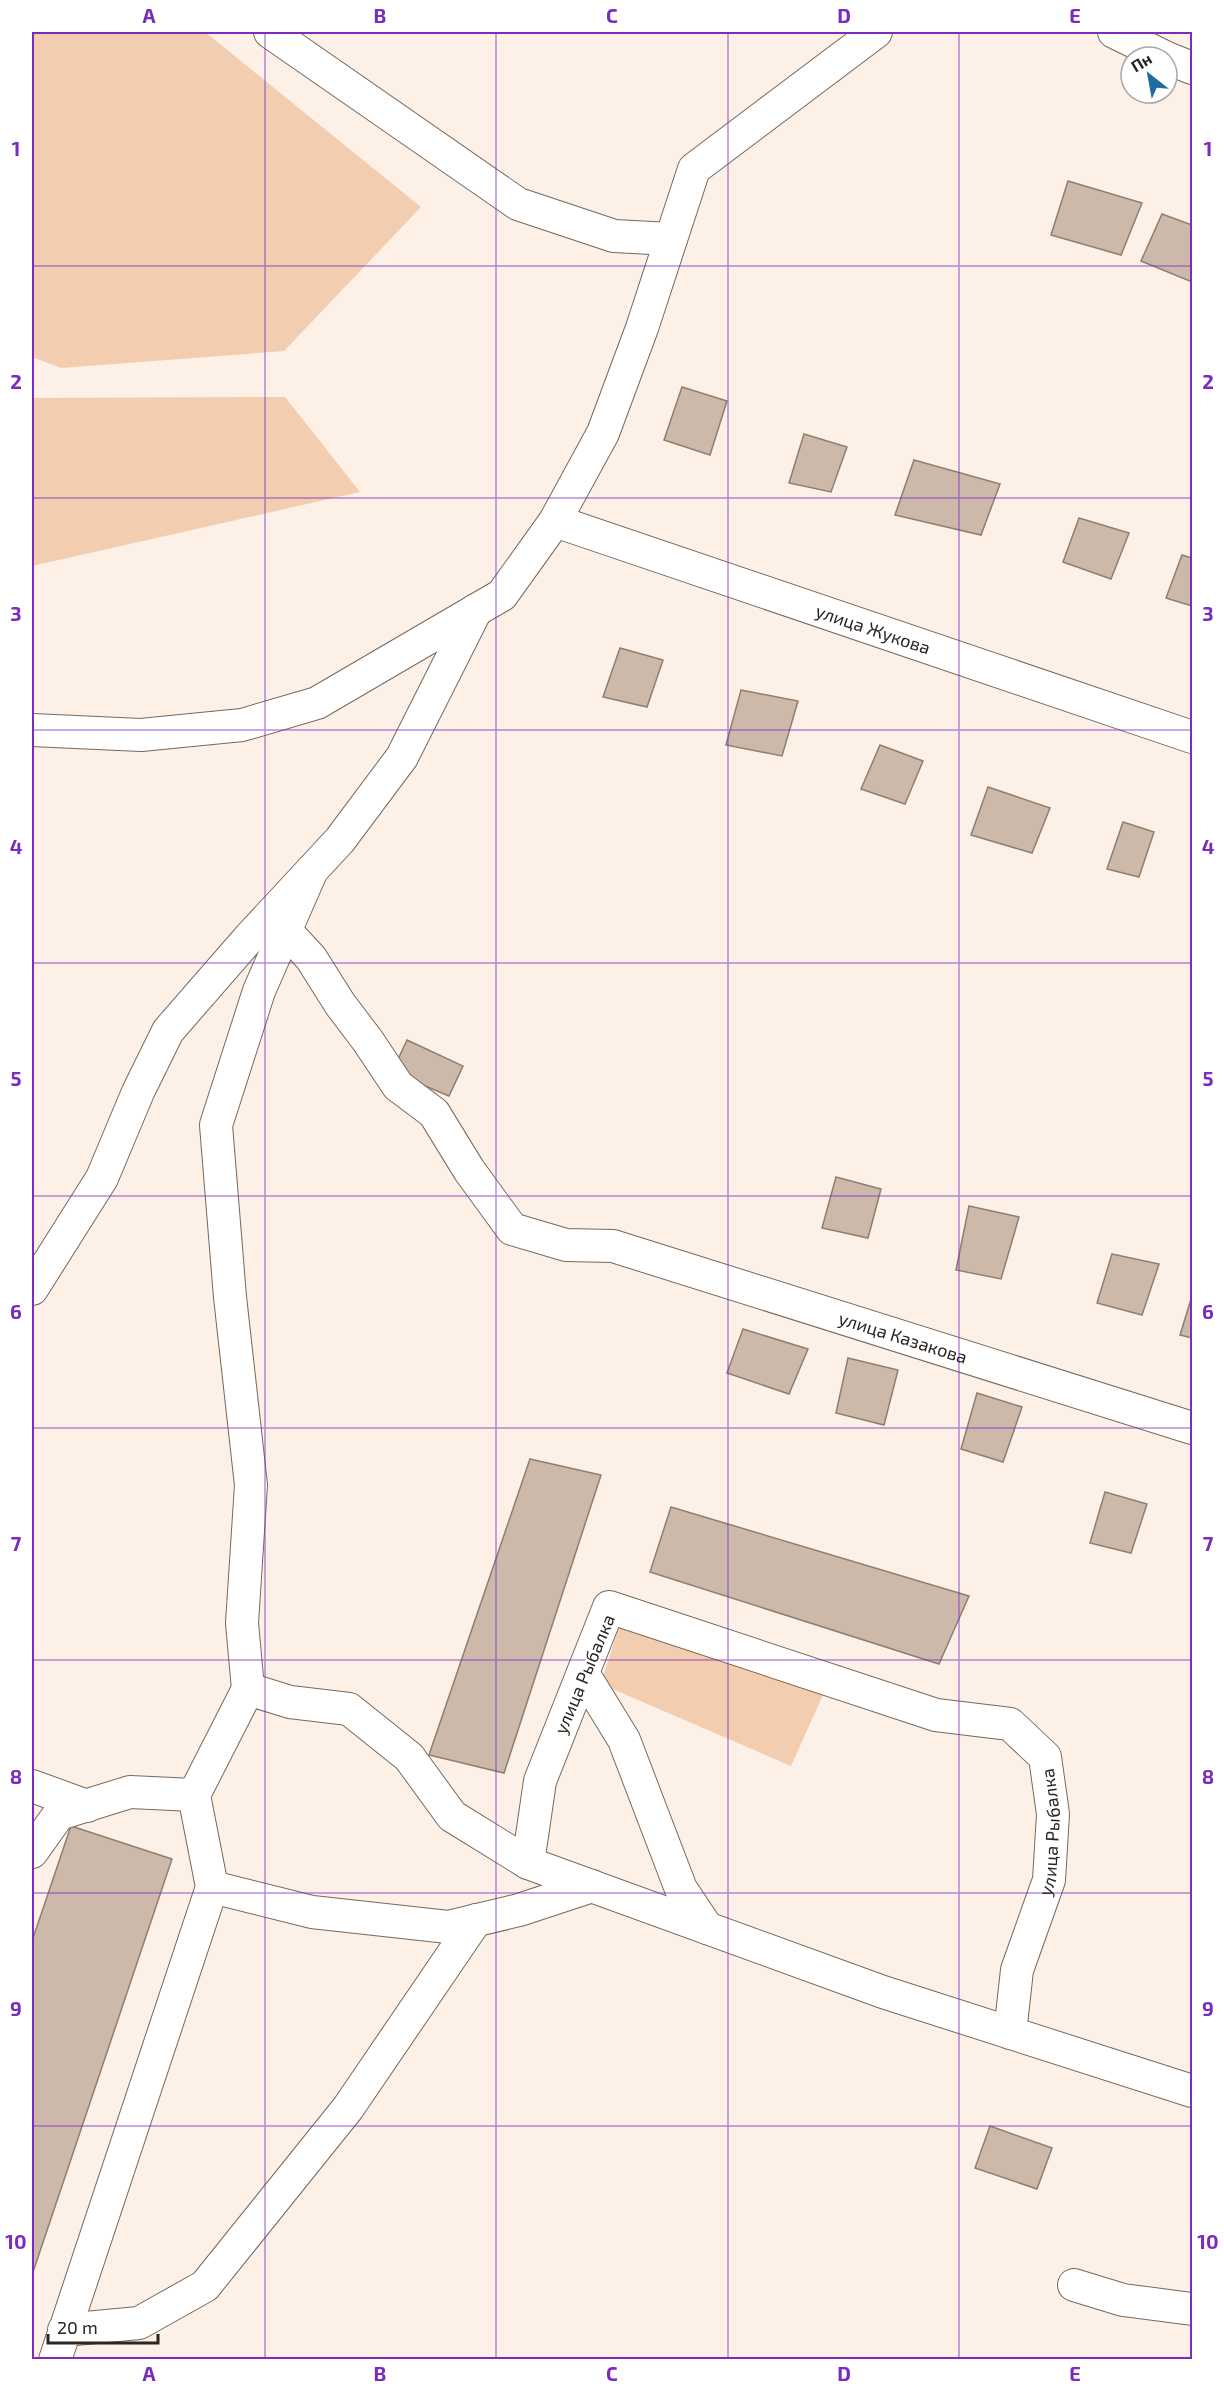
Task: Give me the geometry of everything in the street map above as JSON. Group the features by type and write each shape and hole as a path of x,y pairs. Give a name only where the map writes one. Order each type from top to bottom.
{"street":[{"path":"270,32 518,204 614,237 671,239"},
{"path":"32,730 141,735 242,725 317,703 501,595 555,520 603,433 642,328 694,169 876,32"},
{"path":"1114,32 1141,45"},
{"name":"улица Жукова","path":"555,520 1192,737"},
{"path":"32,1289 102,1178 138,1092 168,1031 249,938 340,840 402,757 477,609"},
{"path":"55,2360 212,1887 194,1794 248,1689 242,1623 251,1485 230,1297 216,1125 259,991 312,870"},
{"name":"улица Казакова","path":"286,931 311,958 340,1004 398,1086 434,1113 469,1170 512,1229 566,1245 613,1246 1192,1428"},
{"name":"улица Рыбалка","path":"528,1863 540,1781 609,1607 936,1715 1010,1724 1045,1757 1053,1814 1049,1880 1017,1970 1010,2033"},
{"path":"583,1673 624,1740 681,1889 707,1928"},
{"path":"248,1689 290,1702 349,1709 409,1757 452,1816 528,1863 883,1992 1192,2091"},
{"path":"32,1786 87,1806"},
{"path":"32,1852 58,1815 130,1792 194,1794"},
{"path":"212,1887 312,1912 448,1927 519,1910 592,1886"},
{"path":"64,2330 140,2323 204,2286 348,2108 476,1920"},
{"path":"1074,2285 1123,2300 1192,2309"}],"shaded area":[{"path":"32,32 205,32 421,207 284,351 61,368 32,357"},
{"path":"285,397 360,492 32,566 32,398"},
{"path":"621,1620 827,1686 791,1766 601,1684"}],"building":[{"path":"1068,181 1142,203 1121,255 1051,235"},
{"path":"1162,214 1192,225 1192,282 1141,261"},
{"path":"682,387 727,401 710,455 664,440"},
{"path":"804,434 847,447 831,492 789,483"},
{"path":"914,460 1000,484 981,535 895,515"},
{"path":"1079,518 1129,533 1111,579 1063,562"},
{"path":"1182,555 1192,558 1192,606 1166,598"},
{"path":"620,648 663,660 647,707 603,697"},
{"path":"741,690 798,701 782,756 726,745"},
{"path":"880,745 923,761 905,804 861,789"},
{"path":"988,787 1050,808 1032,853 971,835"},
{"path":"1123,822 1154,832 1139,877 1107,869"},
{"path":"407,1040 463,1066 449,1096 392,1072"},
{"path":"836,1177 881,1189 868,1238 822,1228"},
{"path":"969,1206 1019,1217 1001,1279 956,1270"},
{"path":"1112,1254 1159,1264 1142,1315 1097,1303"},
{"path":"1192,1296 1192,1338 1180,1335"},
{"path":"743,1329 808,1349 789,1394 727,1373"},
{"path":"848,1358 898,1370 884,1425 836,1413"},
{"path":"977,1393 1022,1407 1003,1462 961,1449"},
{"path":"530,1459 601,1475 504,1773 429,1755"},
{"path":"1105,1492 1147,1504 1131,1553 1090,1543"},
{"path":"671,1507 969,1596 939,1664 650,1572"},
{"path":"71,1826 172,1859 32,2275 32,1941"},
{"path":"990,2126 1052,2148 1037,2189 975,2168"}]}
